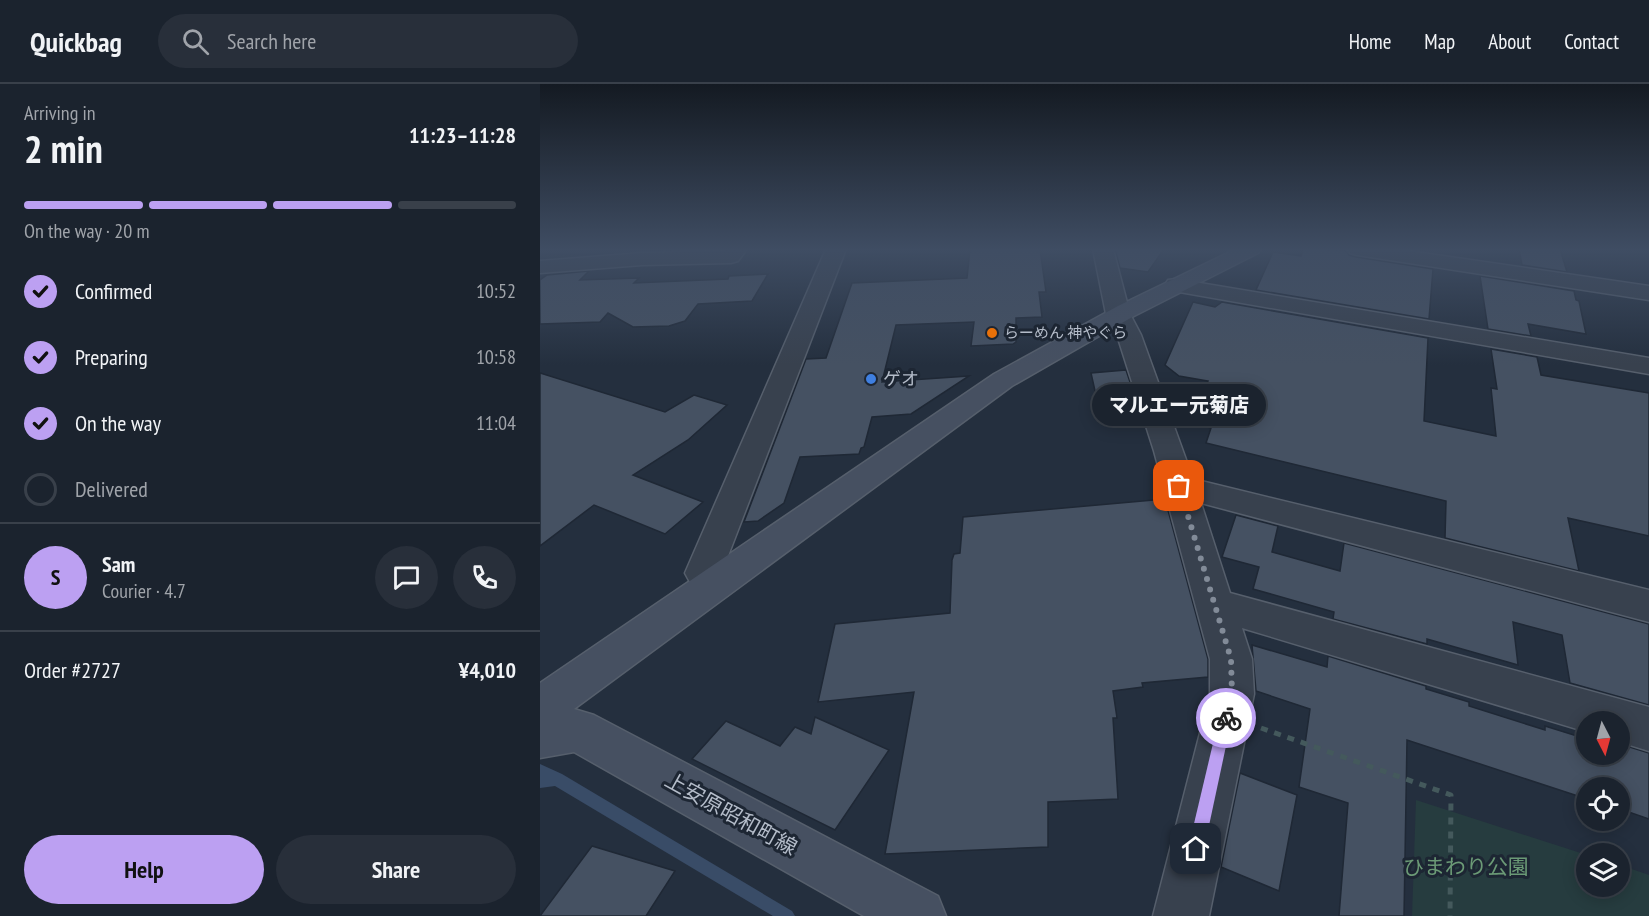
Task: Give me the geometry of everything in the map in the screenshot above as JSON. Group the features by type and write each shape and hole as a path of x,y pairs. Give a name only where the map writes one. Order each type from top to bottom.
{"street":[{"path":"715,585 703,573 820,288"},
{"path":"1112,288 1118,314 1129,335 1179,486 1231,659 1232,694 1181,916"},
{"path":"540,708 1004,380 1071,339 1170,288"},
{"path":"1193,288 1649,366"},
{"path":"1621,288 1649,292"},
{"path":"1179,486 1649,606"},
{"path":"1215,604 1649,729"},
{"name":"上安原昭和町線","path":"540,736 578,730 918,916"}],"path":[{"path":"1226,715 1451,795 1450,916"}],"green space":[{"name":"ひまわり公園","path":"1416,800 1576,851 1576,897 1630,897 1630,868 1649,875 1649,916 1412,916"}],"building":[{"path":"540,288 760,288 752,301 698,304 685,321 669,326 633,327 608,313 600,322 540,324"},
{"path":"850,288 1045,288 1046,292 1039,292 1042,317 1016,318 1016,342 1013,344 971,346 974,322 896,325 882,382 969,376 911,414 872,417 864,447 861,448 859,454 800,457 784,503 758,521 744,522 806,359 826,358"},
{"path":"1257,288 1431,288 1429,319 1256,290"},
{"path":"1482,288 1554,288 1574,291 1576,300 1579,301 1586,334 1528,324 1531,336 1488,329"},
{"path":"1193,302 1215,307 1222,302 1428,338 1424,421 1496,436 1491,388 1497,389 1491,349 1537,357 1541,375 1649,393 1649,536 1568,518 1579,571 1445,538 1446,501 1206,443 1211,428 1185,421 1208,381 1179,376 1165,365"},
{"path":"1126,370 1135,397 1097,400 1091,373"},
{"path":"540,373 665,412 694,395 727,405 688,440 633,475 703,502 665,534 594,505 540,546"},
{"path":"1165,499 1208,659 1208,677 1142,683 1143,687 1113,691 1117,718 1113,718 1118,799 1048,802 1048,847 885,854 914,692 818,702 835,624 950,613 952,560 954,554 960,553 963,517"},
{"path":"1236,515 1278,526 1272,552 1340,571 1344,543 1649,624 1649,705 1570,683 1562,635 1513,622 1518,665 1427,639 1427,644 1333,619 1334,612 1253,589 1259,567 1222,557"},
{"path":"1252,645 1327,667 1328,656 1426,686 1426,689 1469,702 1469,706 1545,730 1545,726 1576,736 1576,765 1630,765 1630,747 1649,753 1649,819 1630,812 1630,777 1576,777 1576,795 1407,740 1404,916 1339,916 1348,803 1299,787 1310,709 1256,691"},
{"path":"815,717 889,750 835,830 692,759 726,721 780,746 795,727 811,734"},
{"path":"1240,773 1297,795 1279,891 1221,867"},
{"path":"592,846 675,871 646,916 540,916"}],"waterway":[{"path":"541,770 556,779"},
{"path":"540,781 556,779"},
{"path":"556,779 787,916"}],"way so far":[{"path":"1179,486 1231,659 1232,694 1226,718"}],"place":[{"name":"らーめん 神やぐら","path":"992,333"},
{"name":"ゲオ","path":"871,379"},
{"name":"マルエー元菊店","path":"1179,486"}],"route":[{"path":"1196,849 1226,718"}]}
